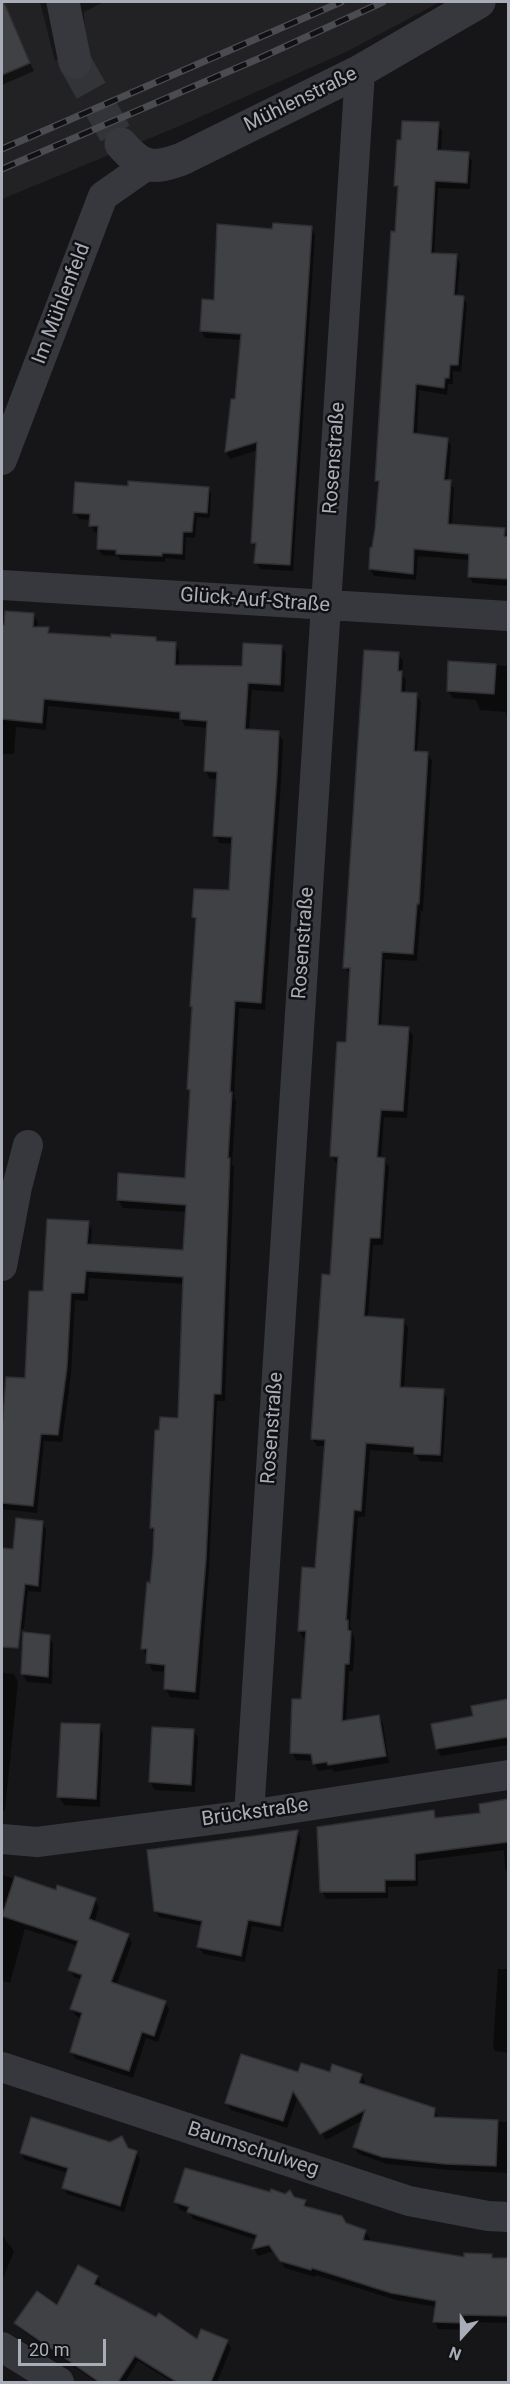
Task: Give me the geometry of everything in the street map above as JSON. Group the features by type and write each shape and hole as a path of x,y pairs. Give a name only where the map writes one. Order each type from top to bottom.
{"street":[{"path":"63,2 75,62"},
{"name":"Mühlenstraße","path":"146,166 163,166 182,159 360,71 479,2"},
{"name":"Rosenstraße","path":"249,1815 360,71"},
{"path":"121,144 131,156 146,166"},
{"name":"Im Mühlenfeld","path":"2,460 103,196 146,166"},
{"name":"Glück-Auf-Straße","path":"2,585 508,616"},
{"path":"2,1266 17,1187 28,1145"},
{"name":"Brückstraße","path":"2,1839 37,1842 249,1815 508,1775"},
{"name":"Baumschulweg","path":"2,2067 409,2201 488,2216 508,2217"},
{"path":"2,2347 59,2382"}],"shaded area":[{"path":"2,2 40,2 55,61 85,43 84,12 104,2 440,2 348,51 182,125 2,199"}],"building":[{"path":"2,2 4,2 30,63 2,75"},
{"path":"402,121 439,122 437,150 469,152 467,183 435,181 431,253 457,254 454,295 464,296 458,365 450,365 449,378 445,378 444,388 416,384 413,433 448,438 444,480 451,480 448,524 505,528 504,536 508,537 508,579 468,577 469,554 414,549 413,574 369,569 379,481 375,481 391,231 395,232 398,186 394,186 397,140 401,140"},
{"path":"273,223 312,226 290,565 254,563 256,543 251,543 257,442 225,452 231,399 235,399 241,334 200,331 202,299 214,300 217,224 272,229"},
{"path":"128,481 209,487 207,513 194,512 192,532 183,532 182,554 162,553 162,556 116,554 116,550 97,549 98,526 89,526 90,514 73,513 75,482 128,486"},
{"path":"5,611 34,613 33,627 49,627 48,633 156,637 156,641 176,642 175,665 242,666 243,643 282,645 280,685 248,683 245,729 279,731 277,774 261,1003 235,1001 221,1394 214,1394 206,1559 195,1692 164,1689 165,1665 146,1663 147,1649 141,1649 147,1582 150,1583 153,1553 154,1528 150,1528 155,1430 159,1430 160,1417 178,1418 183,1277 86,1271 84,1293 71,1293 67,1367 58,1435 41,1434 33,1506 2,1503 2,1429 6,1377 25,1378 29,1291 43,1291 47,1219 89,1221 87,1244 183,1250 186,1205 117,1200 118,1173 185,1178 190,1090 187,1089 192,1007 190,1006 196,918 192,917 194,889 229,890 232,837 213,836 217,772 204,771 207,721 180,719 180,712 44,699 42,723 2,719 2,624 4,625"},
{"path":"364,650 399,652 398,671 402,671 401,692 417,693 414,751 428,752 419,904 417,904 413,954 382,952 378,1025 409,1027 403,1111 381,1110 377,1157 385,1158 380,1238 370,1238 364,1316 404,1319 400,1387 444,1389 440,1455 414,1454 414,1447 366,1443 361,1511 354,1510 346,1620 348,1620 348,1630 351,1631 350,1649 349,1664 345,1664 342,1721 379,1715 386,1756 328,1765 327,1762 313,1764 311,1754 290,1753 292,1699 301,1699 306,1631 298,1631 302,1567 315,1568 325,1440 311,1439 322,1274 330,1275 338,1157 330,1156 337,1042 346,1042 350,968 343,968"},
{"path":"448,661 496,664 494,694 447,691"},
{"path":"16,1518 43,1521 38,1586 25,1584 18,1648 2,1647 2,1548 13,1549"},
{"path":"23,1632 50,1635 48,1677 21,1674"},
{"path":"508,1699 508,1737 436,1749 431,1724 473,1716 471,1706"},
{"path":"61,1723 100,1724 96,1799 57,1797"},
{"path":"152,1727 194,1729 191,1785 149,1782"},
{"path":"508,1799 508,1842 415,1854 415,1880 385,1880 385,1892 320,1892 317,1827 434,1810 435,1818 480,1813 479,1804"},
{"path":"298,1830 280,1926 248,1920 241,1956 197,1947 202,1921 154,1911 147,1850"},
{"path":"15,1876 56,1890 57,1885 96,1898 89,1919 129,1934 111,1982 166,2001 154,2036 142,2032 129,2071 70,2052 82,2013 70,2009 82,1975 68,1970 78,1941 2,1916"},
{"path":"241,2054 298,2072 301,2063 330,2072 332,2064 362,2074 359,2083 435,2108 434,2117 498,2120 496,2166 445,2164 382,2157 353,2147 365,2110 320,2134 293,2091 283,2121 225,2103"},
{"path":"31,2117 110,2142 122,2136 128,2148 137,2151 120,2206 62,2188 68,2168 20,2153"},
{"path":"185,2168 270,2192 271,2189 285,2194 290,2190 294,2197 306,2200 304,2206 342,2216 346,2223 366,2230 363,2240 464,2257 464,2253 492,2254 492,2258 508,2258 508,2316 463,2315 463,2323 433,2322 436,2301 391,2293 312,2268 311,2270 280,2261 269,2245 252,2249 257,2235 187,2212 189,2207 174,2202"},
{"path":"78,2265 98,2276 94,2284 156,2317 159,2313 197,2339 201,2329 228,2340 211,2382 177,2382 135,2356 118,2382 99,2382 14,2323 37,2291 57,2305"}],"tunnel":[{"path":"75,62 121,144"}],"railway":[{"path":"2,149 341,2"},
{"path":"2,169 260,58 383,2"}]}
